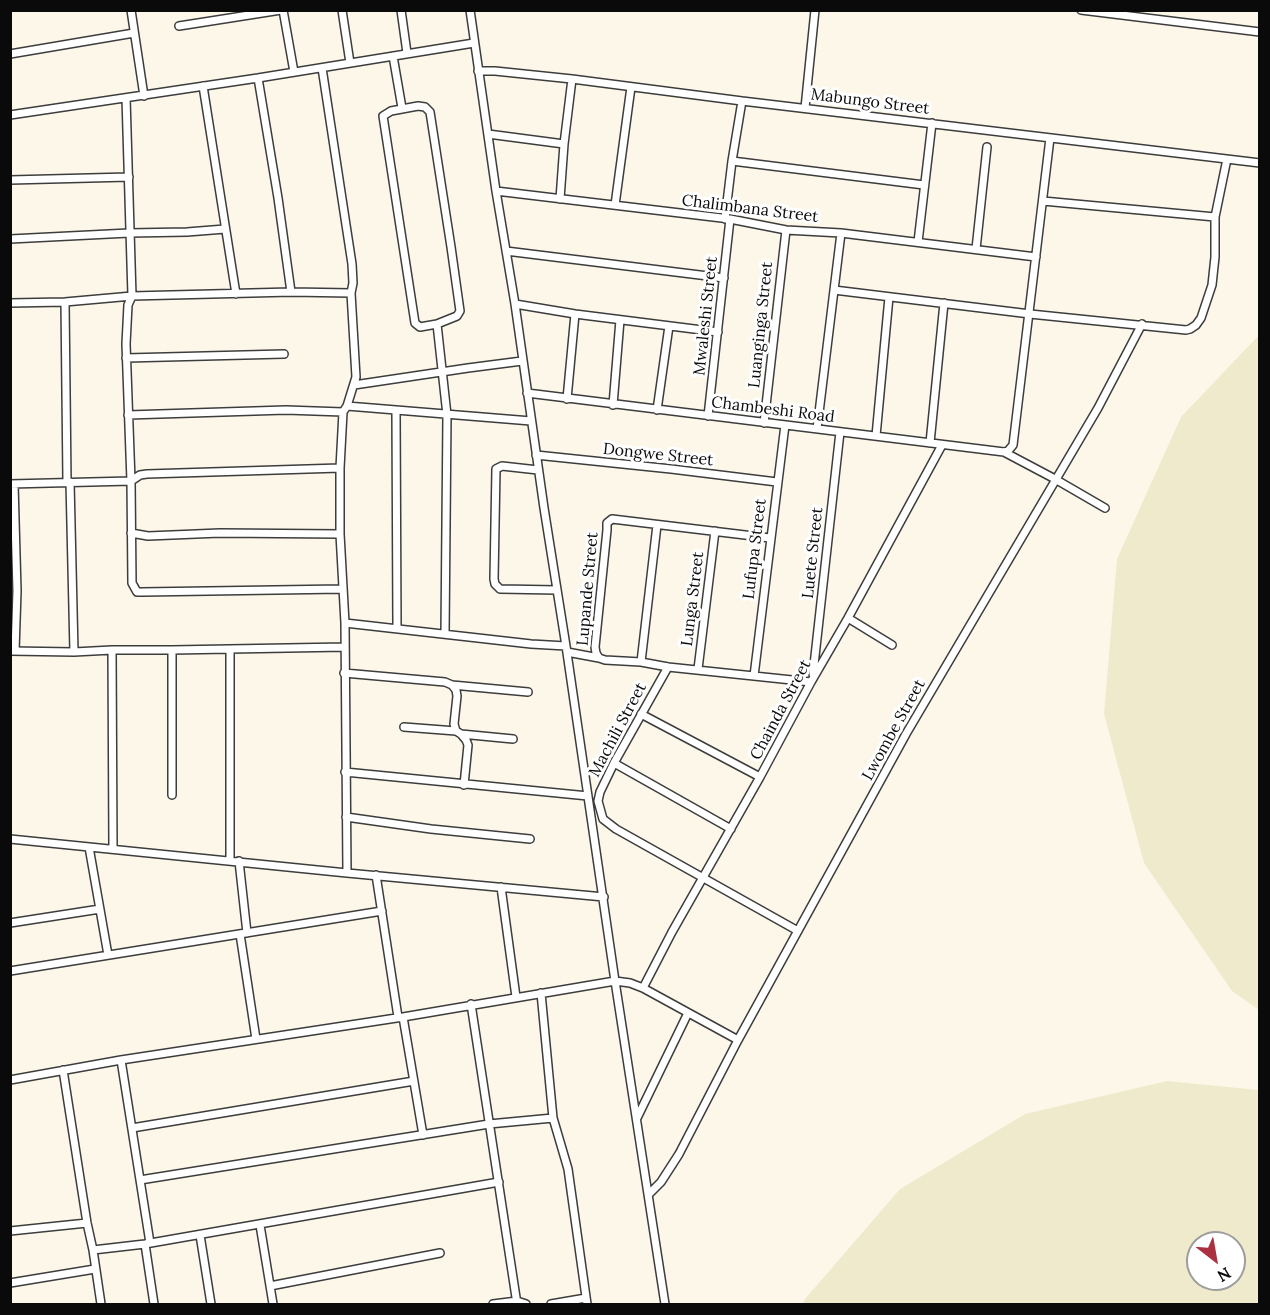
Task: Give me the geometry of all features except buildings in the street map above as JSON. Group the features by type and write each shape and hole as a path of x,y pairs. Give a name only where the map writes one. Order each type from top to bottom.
{"street":[{"path":"132,10 144,96"},
{"path":"179,26 282,10 294,72"},
{"path":"342,10 350,63"},
{"path":"401,10 407,54"},
{"path":"470,10 665,1305"},
{"path":"805,108 815,10"},
{"path":"1081,10 1260,32"},
{"path":"10,54 134,33"},
{"path":"10,115 474,43"},
{"path":"393,56 402,108"},
{"path":"322,68 352,264 351,293 356,377 345,409 339,468 345,622 347,873"},
{"name":"Mabungo Street","path":"478,71 572,79 1260,163"},
{"path":"258,78 291,292"},
{"path":"560,199 572,79"},
{"path":"203,86 236,294"},
{"path":"615,205 631,87"},
{"path":"126,98 132,296 128,306 126,358 131,481 131,579 134,587 137,592 342,589"},
{"name":"Mwaleshi Street","path":"708,416 724,278 732,161 742,101"},
{"path":"418,106 425,107 430,112 452,247 459,311 457,316 437,324 420,327 414,323 383,116 391,111 418,106"},
{"path":"918,242 932,123"},
{"path":"488,134 564,144"},
{"path":"1004,452 1013,445 1050,138"},
{"path":"976,249 987,147"},
{"path":"834,290 1030,314 1190,329 1201,318 1212,285 1215,217 1227,159"},
{"path":"732,161 924,185"},
{"path":"10,180 129,177"},
{"name":"Chalimbana Street","path":"496,191 728,219 786,230 840,233 1036,257"},
{"path":"1042,201 1215,217"},
{"path":"10,239 225,229"},
{"name":"Luanginga Street","path":"764,423 786,230"},
{"path":"817,429 840,233"},
{"path":"506,250 724,278"},
{"path":"10,303 65,302 132,296 291,292 351,293"},
{"path":"876,436 889,297"},
{"path":"65,302 74,652"},
{"path":"930,443 944,303"},
{"path":"515,304 718,332"},
{"path":"567,399 575,314"},
{"path":"613,405 620,320"},
{"path":"437,324 447,415 445,634"},
{"name":"Lwombe Street","path":"649,1194 661,1182 679,1154 738,1040 906,734 1098,408 1142,324"},
{"path":"657,410 669,326"},
{"path":"126,358 284,354"},
{"path":"354,385 522,361"},
{"name":"Chambeshi Road","path":"526,393 1004,452"},
{"path":"128,415 345,409 531,421"},
{"path":"396,411 397,628"},
{"name":"Lufupa Street","path":"754,676 785,425"},
{"name":"Luete Street","path":"812,679 840,432"},
{"name":"Chainda Street","path":"643,988 942,445"},
{"path":"1004,452 1105,508"},
{"name":"Dongwe Street","path":"536,455 777,482"},
{"path":"538,470 502,466 496,469 494,579 500,589 557,590"},
{"path":"339,468 147,474 131,481 12,484 17,591 13,651 345,647"},
{"name":"Lupande Street","path":"657,525 612,519 607,523 595,647 599,658 754,676 812,679"},
{"path":"641,662 657,525 770,538"},
{"name":"Lunga Street","path":"698,669 715,531"},
{"path":"131,533 148,536 220,533 340,534"},
{"path":"848,618 892,645"},
{"path":"345,622 531,644 566,649 599,658"},
{"path":"230,649 230,860"},
{"path":"112,650 113,849"},
{"path":"172,650 172,795"},
{"name":"Machili Street","path":"599,804 600,792 614,764 668,667"},
{"path":"345,674 445,682 452,685 528,692"},
{"path":"452,685 457,696 454,724 468,745 464,785"},
{"path":"641,714 760,777"},
{"path":"404,727 513,739"},
{"path":"614,764 731,829"},
{"path":"345,772 588,799 599,804 603,819 616,829 798,931"},
{"path":"346,817 431,829 530,838"},
{"path":"10,839 604,897"},
{"path":"89,847 108,955"},
{"path":"239,861 244,933 256,1039"},
{"path":"376,875 423,1134"},
{"path":"501,887 516,997"},
{"path":"10,923 100,909"},
{"path":"10,971 382,911"},
{"path":"10,1080 121,1060 615,981 643,988 738,1040"},
{"path":"541,993 553,1118 568,1169 587,1301 551,1305"},
{"path":"471,1004 517,1303"},
{"path":"637,1118 688,1012"},
{"path":"121,1060 140,1180 154,1305"},
{"path":"63,1070 100,1305"},
{"path":"132,1128 414,1081"},
{"path":"140,1180 489,1124 553,1118"},
{"path":"93,1250 147,1244 499,1182"},
{"path":"10,1231 87,1223"},
{"path":"260,1225 273,1305"},
{"path":"200,1235 211,1305"},
{"path":"270,1286 440,1253"},
{"path":"10,1282 94,1269"},
{"path":"493,1305 517,1303 526,1305"}],"shaded area":[{"path":"1259,335 1259,1010 1232,991 1144,863 1104,714 1117,559 1181,417"},
{"path":"1167,1081 1259,1090 1259,1304 803,1304 900,1189 1025,1114"}]}
